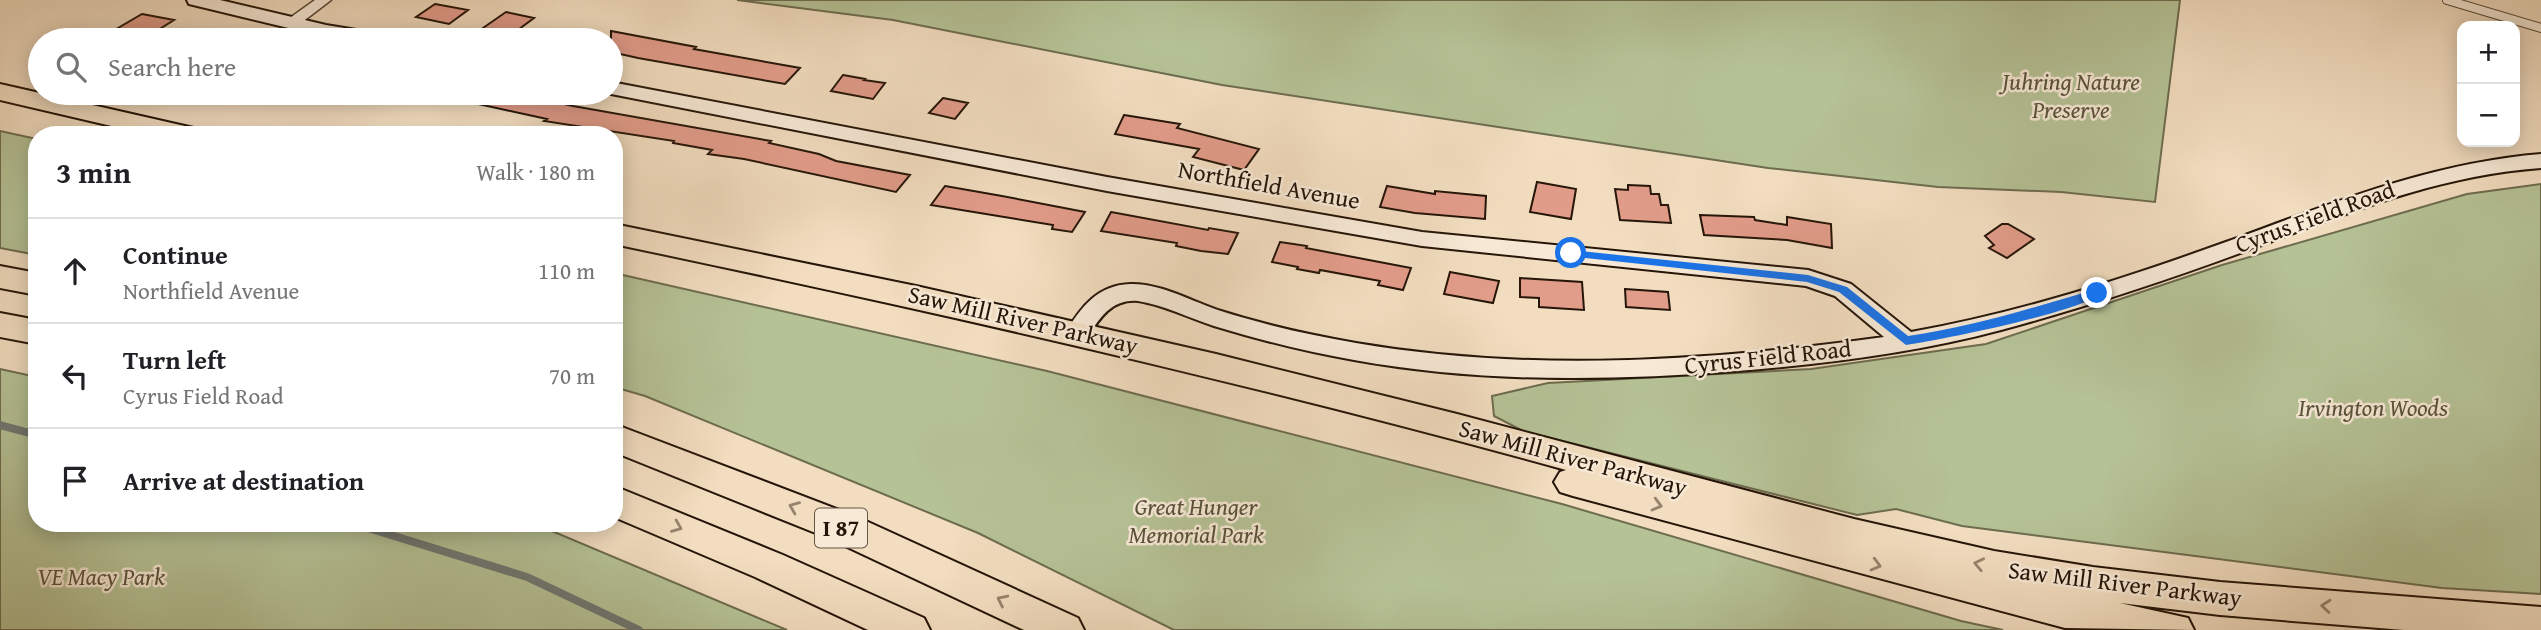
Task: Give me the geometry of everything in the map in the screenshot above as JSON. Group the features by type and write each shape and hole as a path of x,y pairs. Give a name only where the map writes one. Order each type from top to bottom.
{"highway":[{"path":"0,92 28,98"},
{"path":"57,105 149,126"},
{"path":"0,108 74,126"},
{"name":"Saw Mill River Parkway","path":"623,236 1078,332 1420,417 1863,536 2006,569 2084,582 2202,595 2541,624"},
{"name":"Saw Mill River Parkway","path":"623,255 927,318 1148,370 1941,581 2065,611 2173,630"},
{"path":"0,277 28,282"},
{"path":"0,325 28,330"},
{"name":"I 87","path":"623,441 808,513 1063,630"},
{"name":"I 87","path":"623,505 757,561 909,630"}],"street":[{"path":"196,0 318,28"},
{"path":"292,23 324,0"},
{"name":"Northfield Avenue","path":"623,90 1107,184 1422,239 1808,278 1843,290 1906,341"},
{"name":"Cyrus Field Road","path":"1078,332 1098,303 1130,292 1152,296 1254,329 1333,347 1458,364 1553,371 1654,368 1783,358 1936,336 2050,308 2252,240 2374,194 2427,178 2509,162 2541,161"}],"lane":[{"path":"2447,0 2541,28"}],"green space":[{"name":"Juhring Nature Preserve","path":"737,0 2180,0 2155,202 2061,192 1938,187 1768,168 1222,85 893,20"},
{"path":"0,131 28,137 28,253 0,248"},
{"name":"Irvington Woods","path":"2541,184 2541,594 2442,588 1962,526 1896,509 1857,515 1523,431 1494,416 1492,396 1548,383 1811,369 1986,344 2222,265 2467,194"},
{"name":"Great Hunger Memorial Park","path":"623,275 1047,371 1562,504 1961,621 2003,630 1174,630 978,533 645,396 623,390"},
{"name":"VE Macy Park","path":"0,369 28,375 28,532 554,532 787,630 0,630"}],"building":[{"path":"435,4 468,10 449,24 416,17"},
{"path":"506,12 534,18 520,28 483,28"},
{"path":"142,14 174,20 161,28 118,28"},
{"path":"623,33 800,68 785,84 623,55"},
{"path":"843,75 885,83 873,99 831,91"},
{"path":"943,98 968,103 955,119 929,113"},
{"path":"483,105 569,105 771,141 769,143 819,154 836,161 910,175 896,192 744,159 708,154 712,150 623,133 623,126 576,126 544,121 547,119"},
{"path":"1124,115 1180,124 1177,128 1259,149 1244,170 1193,157 1199,149 1115,134"},
{"path":"1537,182 1576,189 1571,219 1530,212"},
{"path":"1628,185 1650,186 1651,194 1659,194 1661,205 1668,205 1671,223 1620,220 1615,189 1628,190"},
{"path":"945,186 1085,212 1072,232 1052,229 1053,225 931,205"},
{"path":"1387,186 1435,194 1435,191 1486,196 1485,219 1380,207"},
{"path":"1111,212 1238,233 1228,254 1201,251 1176,246 1177,243 1101,231"},
{"path":"1700,215 1754,217 1755,220 1787,225 1787,217 1831,224 1832,248 1787,240 1704,235"},
{"path":"2002,224 2008,224 2034,239 2007,258 1989,248 1994,245 1985,236"},
{"path":"1280,242 1411,268 1403,290 1378,285 1380,281 1320,270 1319,273 1297,269 1298,267 1272,262"},
{"path":"1450,272 1499,281 1493,303 1444,294"},
{"path":"1520,278 1582,282 1584,310 1539,307 1539,298 1520,297"},
{"path":"1625,289 1668,292 1670,310 1626,307"}],"waterway":[{"path":"0,425 28,433"},
{"path":"381,532 527,577 639,630"}],"route":[{"path":"1571,253 1808,278 1843,290 1906,341 2050,308 2097,293"}]}
